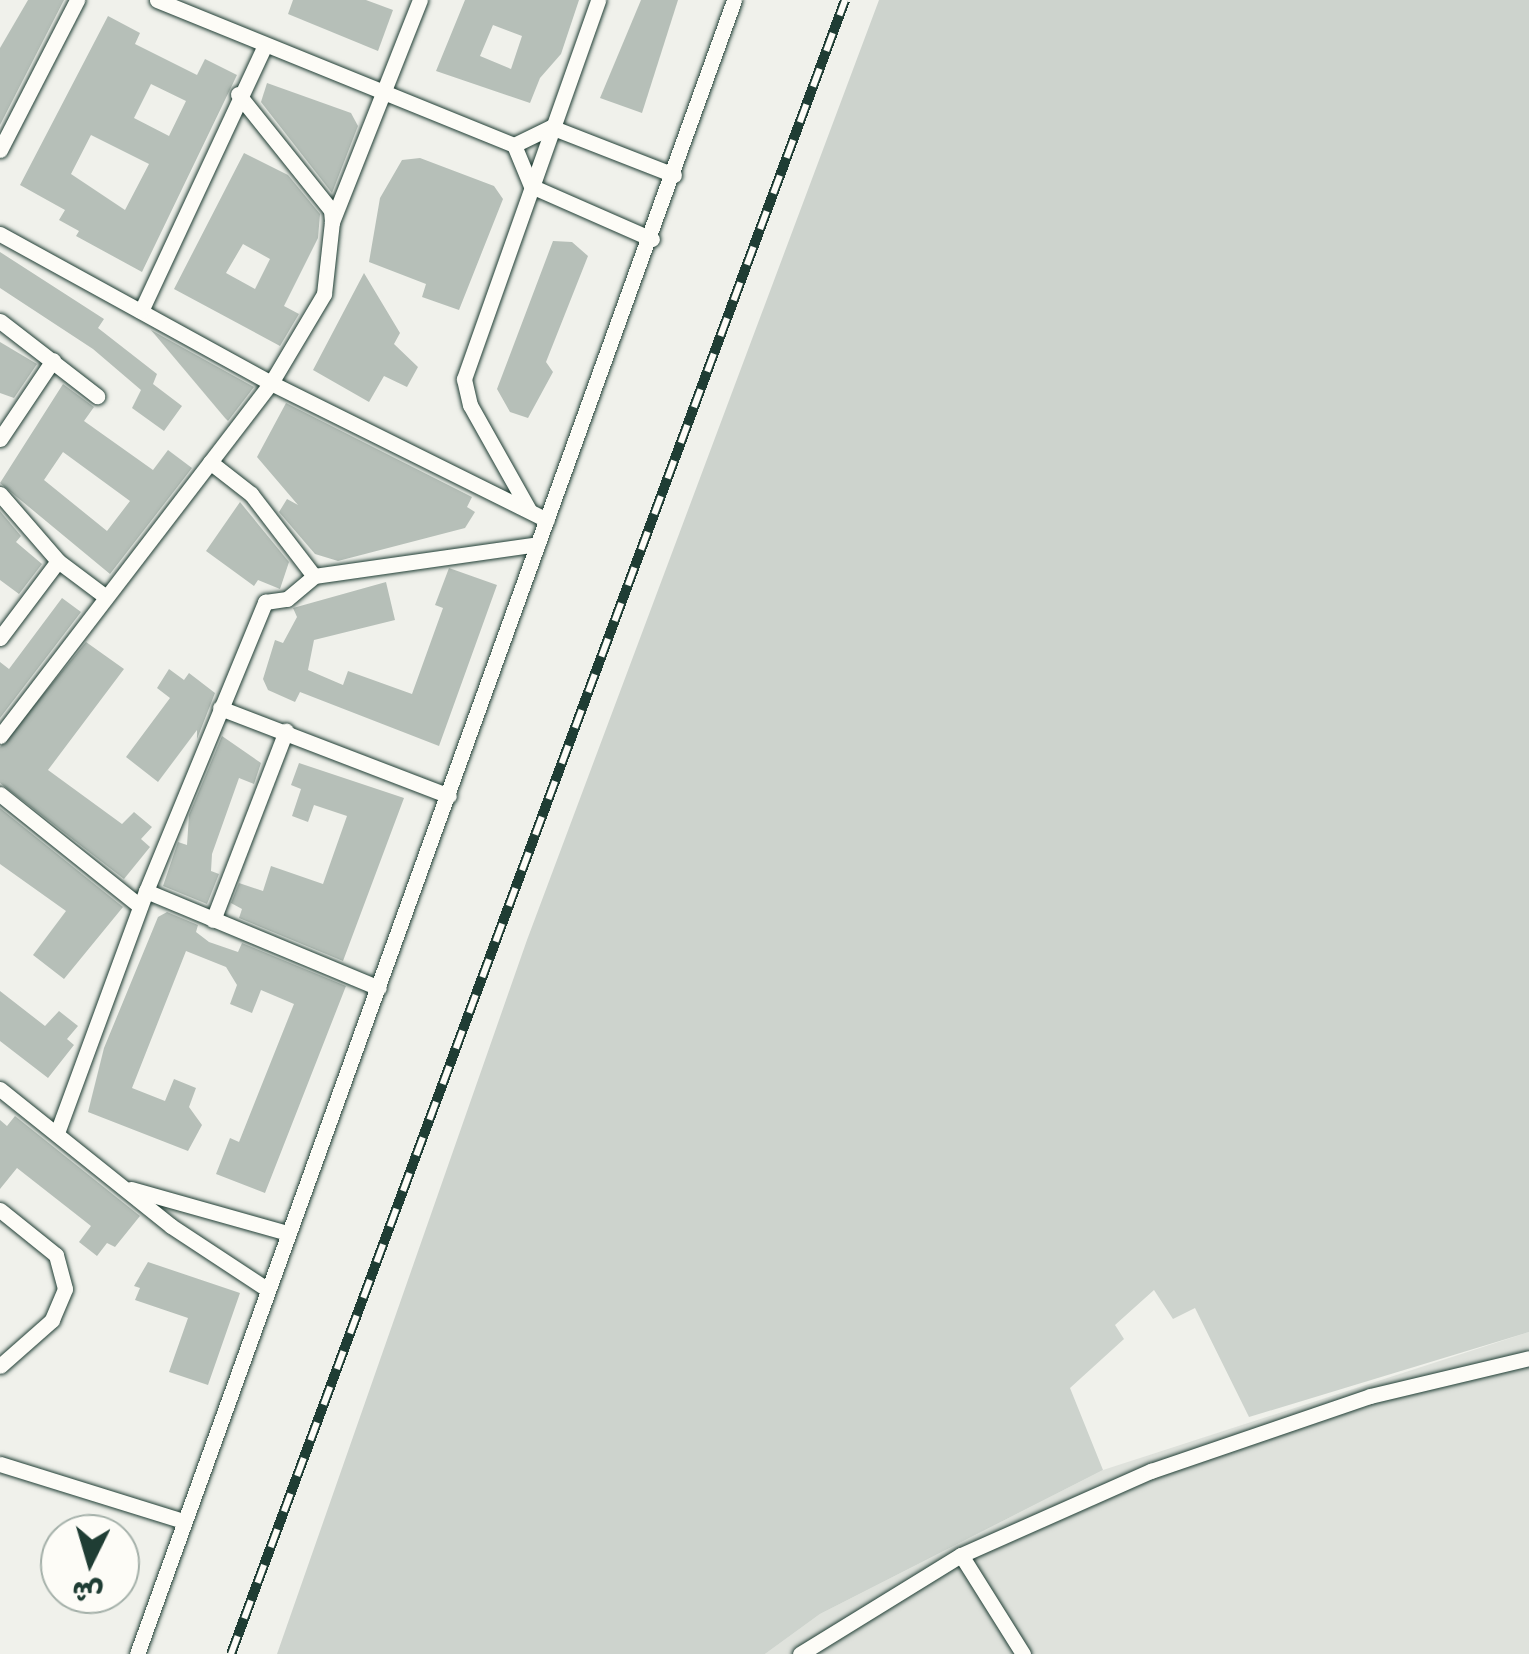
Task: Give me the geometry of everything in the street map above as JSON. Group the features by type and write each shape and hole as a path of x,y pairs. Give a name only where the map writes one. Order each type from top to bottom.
{"street":[{"path":"0,150 77,0"},
{"path":"157,0 514,146 531,186 652,239"},
{"path":"332,222 420,0"},
{"path":"529,510 470,405 464,379 598,0"},
{"path":"137,1654 180,1520 449,796 652,239 734,0"},
{"path":"140,311 238,94 265,45"},
{"path":"0,736 271,383 324,294 331,210 238,94"},
{"path":"514,146 551,127 674,175"},
{"path":"0,234 271,383 547,520"},
{"path":"0,321 97,396"},
{"path":"0,440 52,360"},
{"path":"210,462 250,494 314,576"},
{"path":"0,494 58,561 106,597"},
{"path":"57,1134 143,899 265,602 287,599 314,576 538,544"},
{"path":"0,638 58,561"},
{"path":"220,708 449,796"},
{"path":"214,920 286,732"},
{"path":"0,794 143,899 214,920 379,988"},
{"path":"0,1089 194,1243 268,1290"},
{"path":"127,1188 288,1233"},
{"path":"0,1210 56,1256 65,1289 52,1320 0,1366"},
{"path":"800,1654 961,1555 1259,1431 1529,1358"},
{"path":"0,1464 180,1520"},
{"path":"961,1555 1023,1654"}],"shaded area":[{"path":"879,0 1529,0 1529,1332 1249,1417 1195,1308 1173,1319 1154,1290 1115,1325 1124,1339 1070,1388 1103,1470 820,1614 765,1654 277,1654 527,940"},
{"path":"1529,1332 1529,1654 765,1654 820,1614 1103,1470"}],"building":[{"path":"28,0 64,0 0,125 0,48"},
{"path":"293,0 366,0 393,10 378,51 288,14"},
{"path":"465,0 579,0 561,54 540,78 530,103 436,71","holes":["493,25 522,36 511,69 480,56"]},
{"path":"641,0 678,0 642,113 600,98"},
{"path":"108,16 140,33 135,44 197,75 205,59 237,75 142,272 76,236 79,231 59,220 65,210 20,185","holes":["151,84 186,101 169,136 134,118","91,135 149,164 125,210 71,174"]},
{"path":"267,83 351,113 358,126 332,193 261,102"},
{"path":"244,153 288,175 320,214 318,238 284,306 299,314 280,346 174,289","holes":["243,244 270,259 255,289 226,273"]},
{"path":"420,158 494,186 503,199 459,310 422,297 426,284 369,262 380,198 402,160"},
{"path":"553,241 572,242 588,256 546,362 553,372 528,418 510,412 497,389"},
{"path":"0,252 104,319 98,328 157,374 153,384 182,406 164,431 132,408 141,390 93,349 0,288"},
{"path":"364,273 400,333 394,344 418,367 407,387 384,376 369,402 313,370"},
{"path":"151,330 254,387 228,421 225,418"},
{"path":"0,342 37,364 14,398 0,393"},
{"path":"63,384 94,407 84,421 153,470 168,450 192,468 110,574 0,483","holes":["63,452 130,501 107,531 44,480"]},
{"path":"286,403 472,497 467,507 475,512 465,528 338,561 315,554 279,512 287,499 298,505 257,457"},
{"path":"240,502 289,562 280,589 258,580 254,586 206,551"},
{"path":"0,511 21,536 16,542 42,564 19,594 0,580"},
{"path":"449,568 497,585 439,746 300,692 295,702 268,690 263,679 275,640 283,643 297,617 293,608 386,582 395,620 314,640 308,670 343,685 348,671 412,694 443,608 435,605"},
{"path":"62,598 81,612 0,718 0,662 9,669"},
{"path":"86,642 124,669 48,770 122,824 134,812 152,827 141,839 150,847 124,879 0,783 0,747"},
{"path":"169,669 184,680 189,673 215,693 197,739 197,730 158,782 126,757 170,698 157,688"},
{"path":"222,736 261,763 254,784 239,778 212,854 211,871 219,874 207,904 163,886 178,842 187,845 189,815"},
{"path":"299,763 404,798 343,961 239,918 242,909 231,903 239,883 263,891 271,866 323,884 347,816 314,805 308,822 292,816 301,789 291,785"},
{"path":"0,808 123,907 64,979 33,955 66,911 0,864"},
{"path":"167,912 198,925 196,932 209,942 238,952 242,943 346,986 265,1193 216,1174 230,1138 239,1142 294,1004 261,990 252,1013 230,1004 237,985 226,967 186,951 132,1088 165,1101 174,1079 196,1088 189,1107 202,1125 188,1151 88,1112 104,1048 158,917"},
{"path":"0,991 45,1026 59,1011 78,1026 67,1039 74,1045 48,1078 0,1041"},
{"path":"15,1116 140,1216 115,1247 107,1243 97,1256 79,1242 91,1226 17,1168 0,1189 0,1120 7,1126"},
{"path":"148,1262 240,1293 208,1385 169,1372 188,1318 135,1300 140,1288 134,1286"}],"railway":[{"path":"231,1654 845,0"}]}
